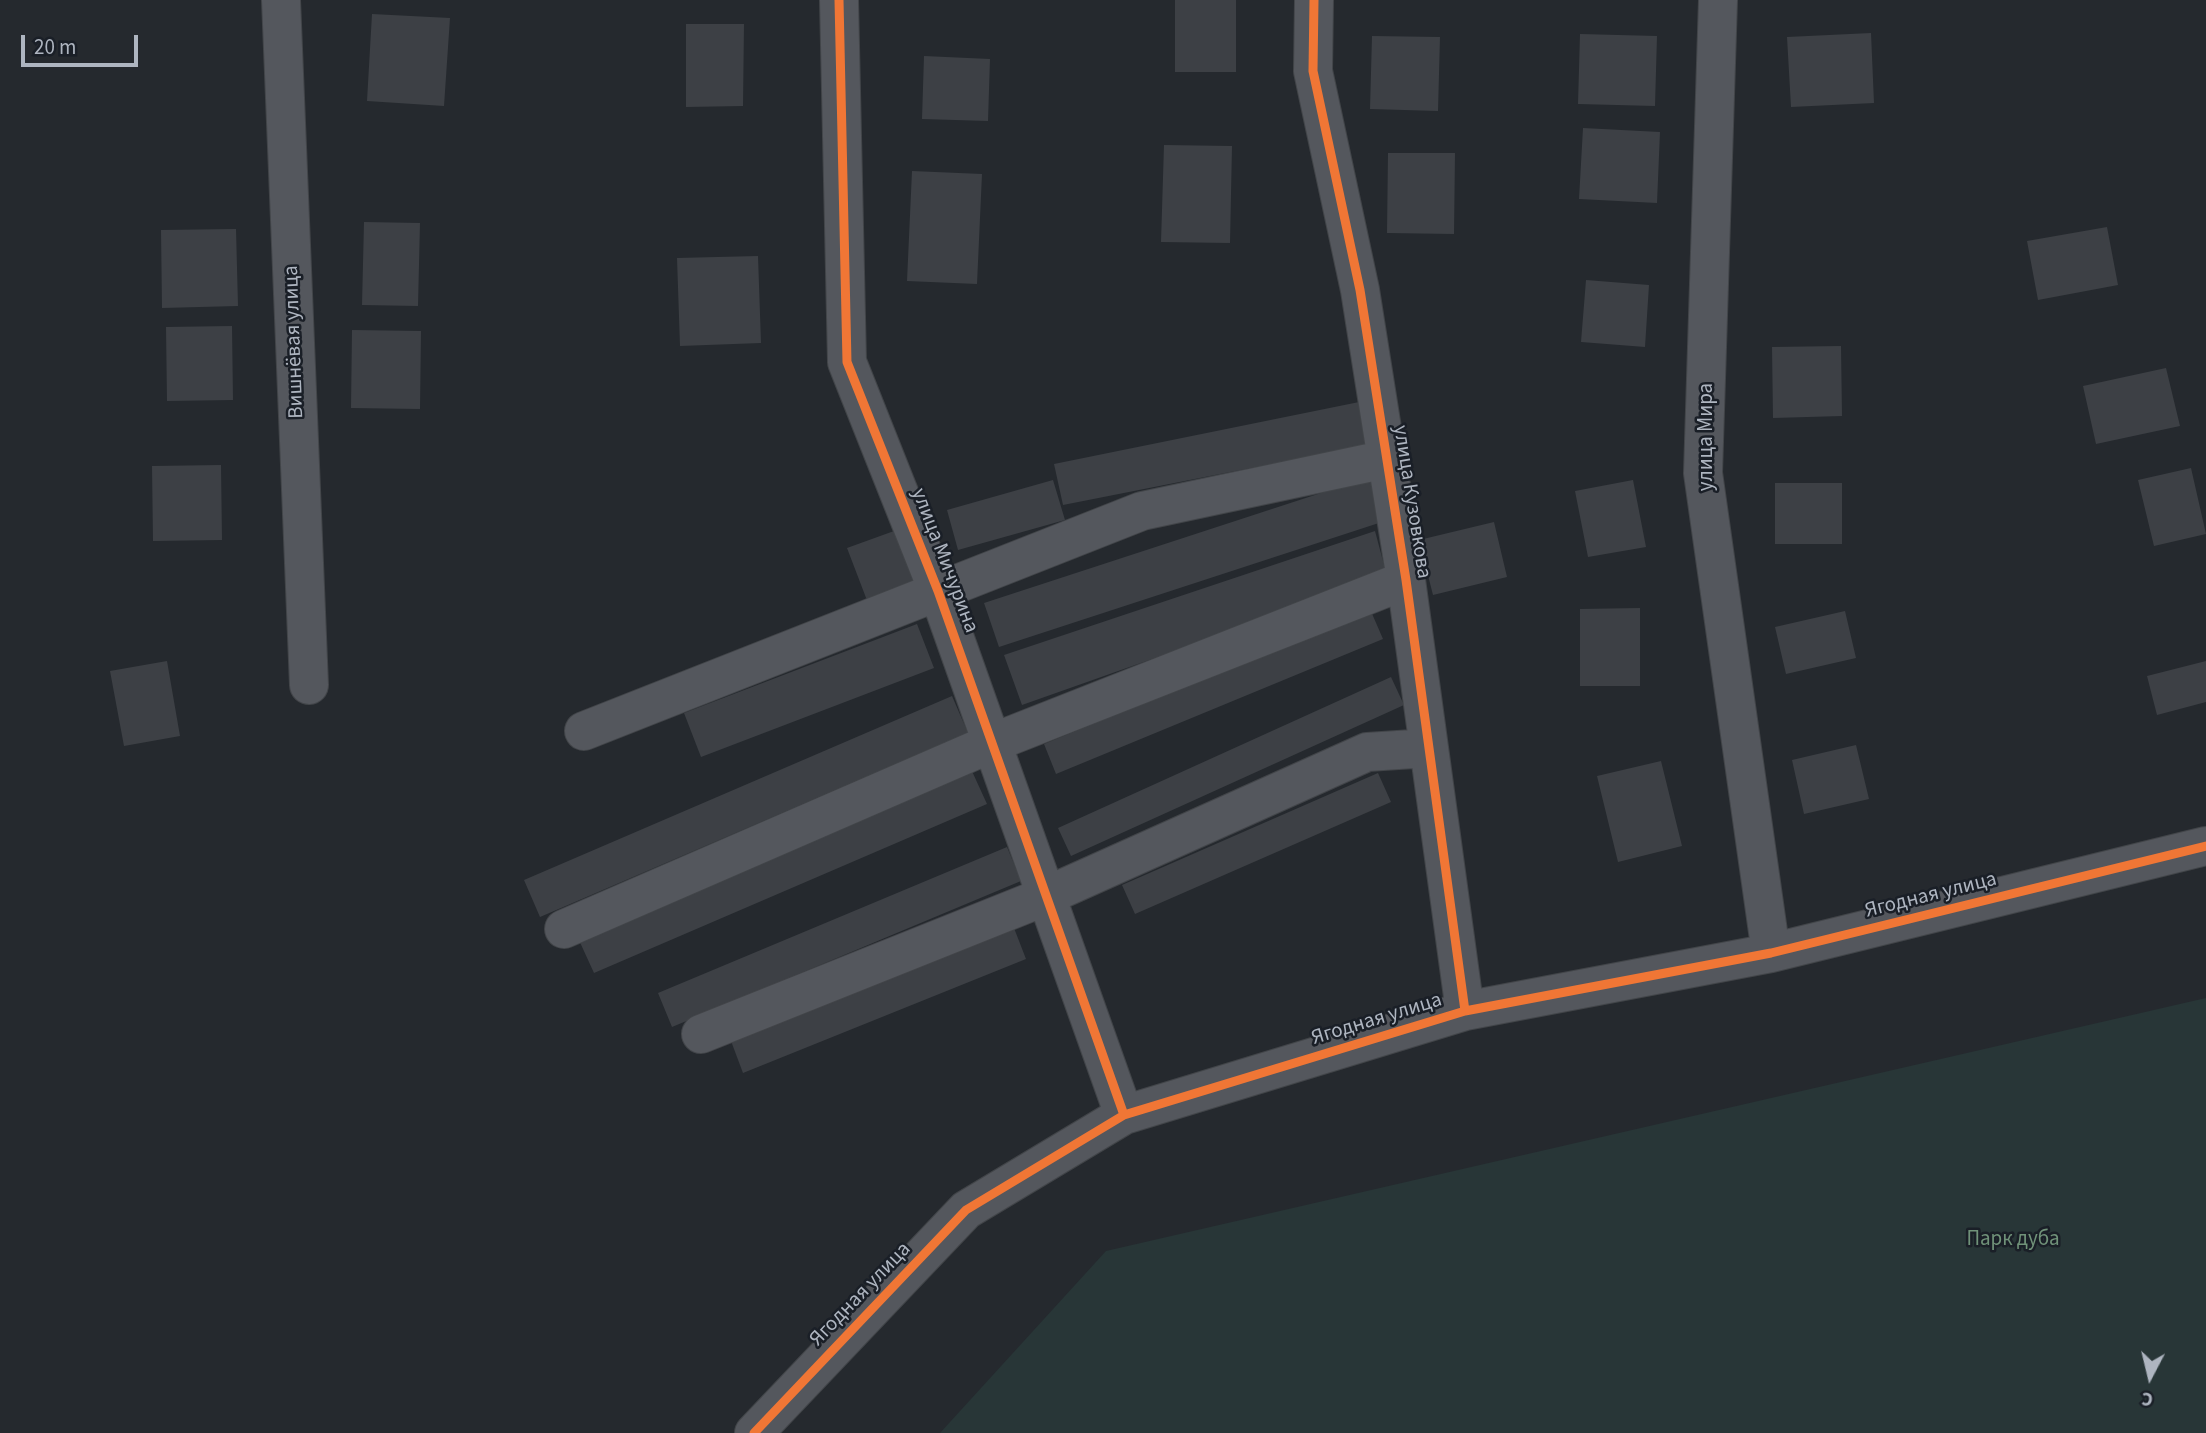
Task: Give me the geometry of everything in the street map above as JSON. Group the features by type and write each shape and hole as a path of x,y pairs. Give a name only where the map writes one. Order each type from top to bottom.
{"street":[{"name":"Вишнёвая улица","path":"281,0 309,684"},
{"name":"улица Мичурина","path":"839,0 847,362 938,592 1124,1115"},
{"name":"улица Кузовкова","path":"1314,0 1313,71 1360,290 1406,580 1465,1011"},
{"name":"улица Мира","path":"1718,0 1703,473 1771,953"},
{"path":"584,731 1142,511 1387,458"},
{"path":"564,929 992,743 1406,580"},
{"path":"701,1034 1046,896 1367,752 1429,748"},
{"name":"Ягодная улица","path":"754,1433 966,1210 1124,1115 1465,1011 1771,953 2206,846"}],"green space":[{"name":"Парк дуба","path":"2206,998 2206,1433 940,1433 1106,1251"}],"building":[{"path":"1175,0 1236,0 1236,72 1175,72"},
{"path":"372,14 450,18 444,106 367,101"},
{"path":"686,24 744,24 743,106 686,107"},
{"path":"1871,33 1874,103 1791,107 1787,37"},
{"path":"1580,34 1657,36 1655,106 1578,104"},
{"path":"1372,36 1440,37 1438,111 1370,109"},
{"path":"924,56 990,59 988,121 922,119"},
{"path":"1583,128 1660,132 1657,203 1579,199"},
{"path":"1164,145 1232,146 1230,243 1161,242"},
{"path":"1388,153 1455,153 1454,234 1387,233"},
{"path":"912,171 982,174 977,284 907,281"},
{"path":"364,222 420,223 418,306 362,305"},
{"path":"2107,227 2118,285 2038,300 2027,241"},
{"path":"236,229 238,306 162,308 161,230"},
{"path":"758,256 761,343 680,346 677,258"},
{"path":"1586,280 1649,285 1645,347 1581,342"},
{"path":"232,326 233,400 167,401 166,327"},
{"path":"352,330 421,331 420,409 351,408"},
{"path":"1841,346 1842,416 1773,418 1772,347"},
{"path":"2166,368 2180,426 2096,444 2083,386"},
{"path":"1364,401 1372,444 1063,505 1054,464"},
{"path":"221,465 222,540 153,541 152,466"},
{"path":"2191,468 2206,534 2154,546 2138,480"},
{"path":"1370,477 1385,521 999,647 984,603"},
{"path":"1053,480 1065,520 958,550 947,510"},
{"path":"1633,480 1646,547 1588,557 1575,491"},
{"path":"1775,483 1842,483 1842,544 1775,544"},
{"path":"1494,522 1507,577 1433,595 1419,540"},
{"path":"894,531 915,586 868,603 847,548"},
{"path":"1375,531 1387,576 1022,705 1004,655"},
{"path":"1640,608 1640,686 1580,686 1580,609"},
{"path":"1370,609 1383,639 1056,774 1044,744"},
{"path":"1845,611 1856,658 1786,674 1775,627"},
{"path":"917,624 934,668 701,757 684,713"},
{"path":"167,661 180,736 124,746 110,671"},
{"path":"2206,661 2206,702 2157,715 2147,676"},
{"path":"1391,677 1404,705 1071,856 1058,828"},
{"path":"952,696 968,733 540,917 524,880"},
{"path":"1856,745 1869,799 1804,814 1792,760"},
{"path":"1661,761 1682,846 1618,862 1597,776"},
{"path":"971,769 987,804 594,973 578,938"},
{"path":"1378,773 1391,802 1135,914 1122,885"},
{"path":"1007,847 1021,881 672,1027 658,993"},
{"path":"1014,928 1026,959 743,1073 731,1041"}],"cycle path":[{"path":"839,0 847,362 938,591 1124,1115"},
{"path":"1314,0 1313,71 1360,290 1406,580 1465,1011"},
{"path":"754,1433 966,1210 1124,1115 1465,1011 1771,953 2206,846"}]}
